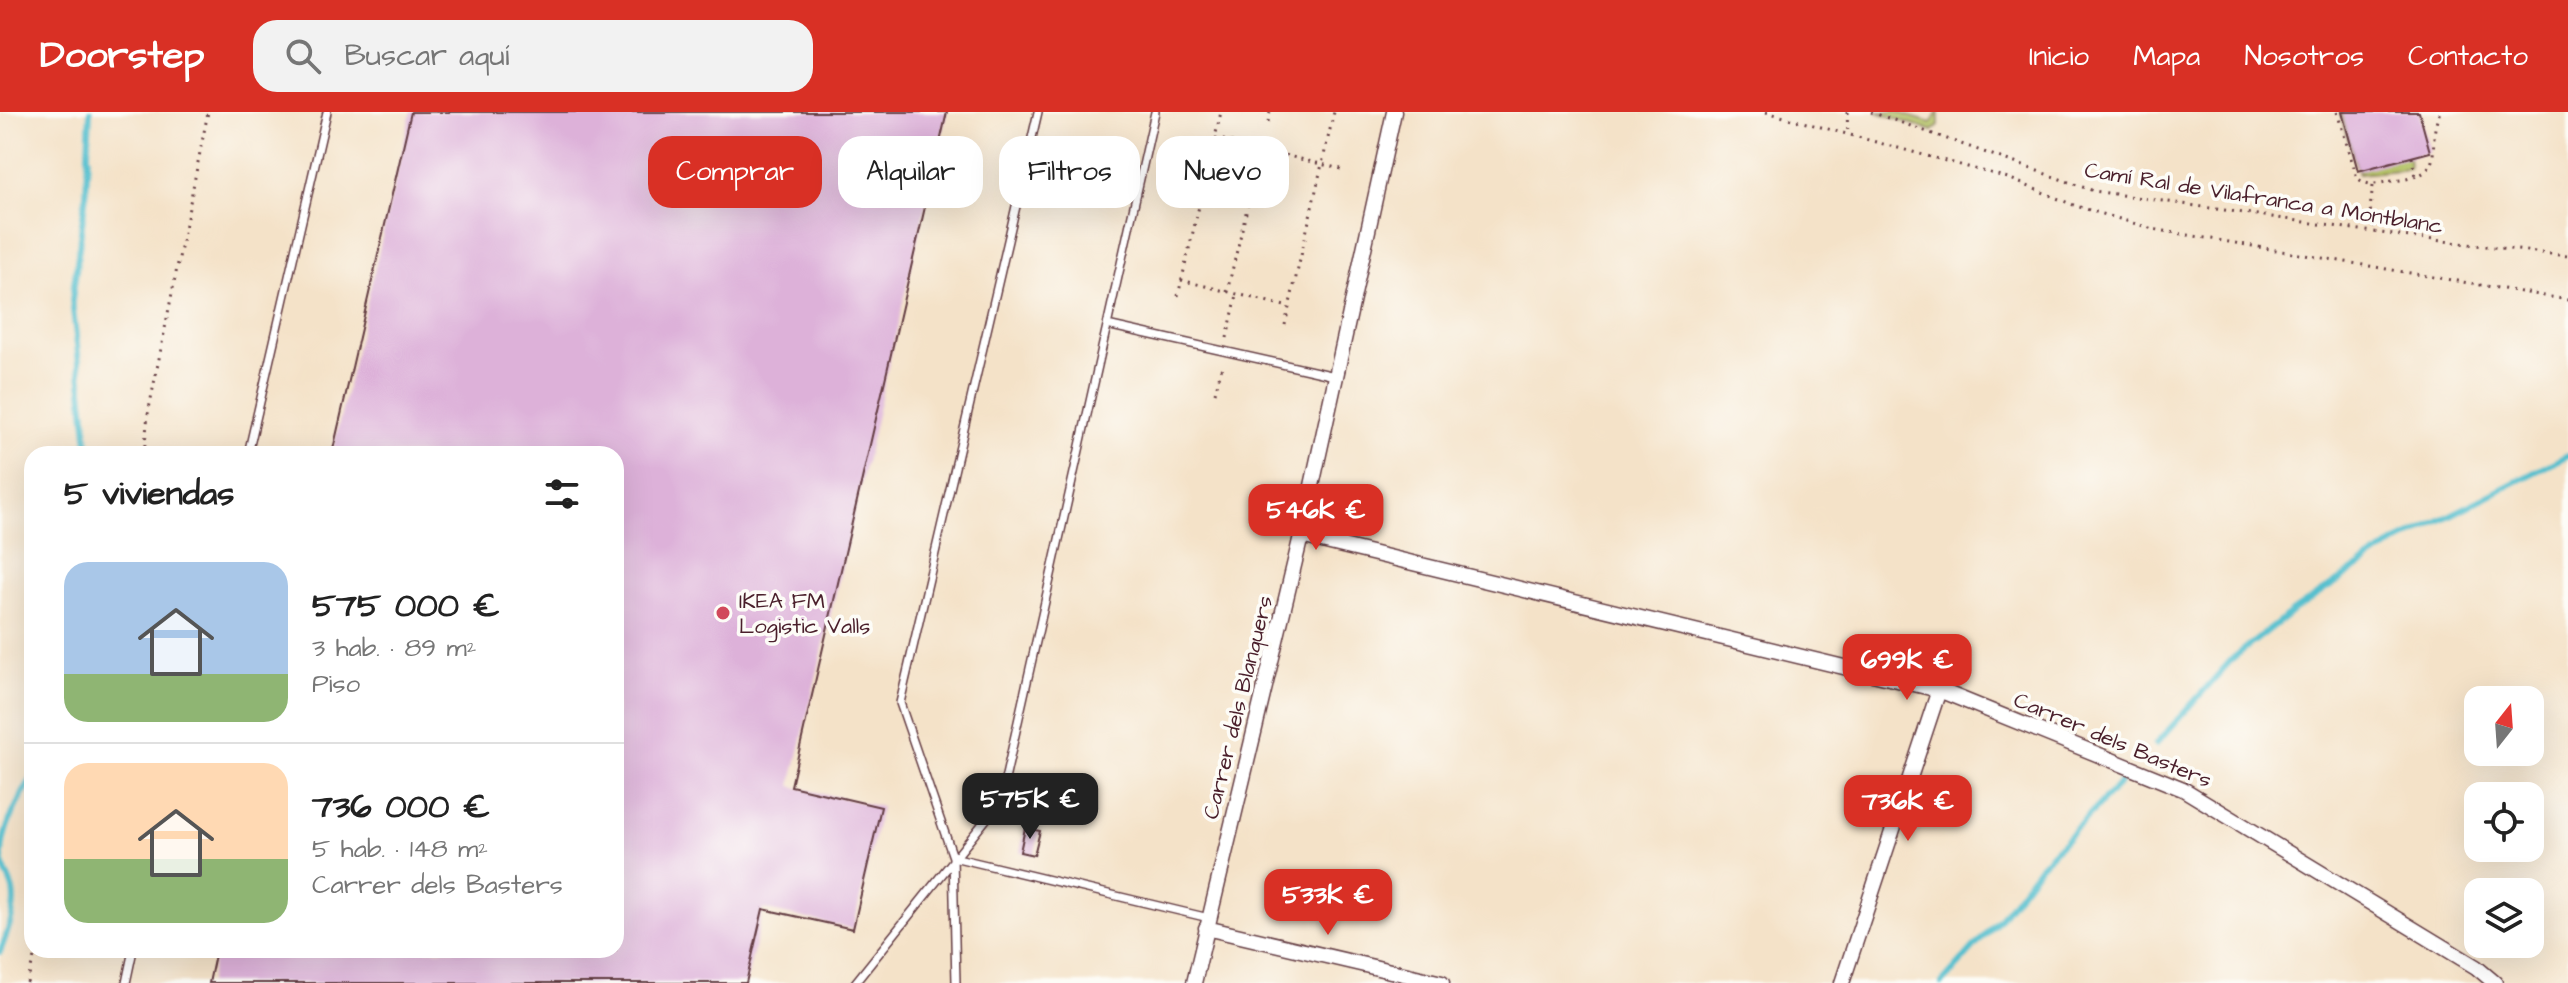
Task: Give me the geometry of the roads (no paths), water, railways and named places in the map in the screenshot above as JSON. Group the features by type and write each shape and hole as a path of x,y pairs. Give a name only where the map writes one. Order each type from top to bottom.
{"street":[{"name":"Carrer dels Blanquers","path":"1194,983 1301,536 1394,112"},
{"name":"Carrer dels Basters","path":"1301,536 1939,690 2183,789 2476,967 2495,983"},
{"path":"1842,983 1939,690"},
{"path":"1207,923 1442,983"}],"lane":[{"path":"250,446 327,112"},
{"path":"956,983 953,857 900,703 1038,112"},
{"path":"855,983 1000,802 1155,112"},
{"path":"1107,325 1336,376"},
{"path":"953,857 1207,923"},
{"path":"126,983 131,958"}],"waterway":[{"path":"88,446 72,300 86,194 90,112"},
{"path":"2156,744 2233,658 2292,612 2388,547 2568,455"},
{"path":"1942,983 1998,921 2039,867 2120,783"},
{"path":"0,952 14,906 12,886 3,863 3,844 12,814 24,792"}],"place":[{"name":"IKEA FM Logistic Valls","path":"723,613"}]}
